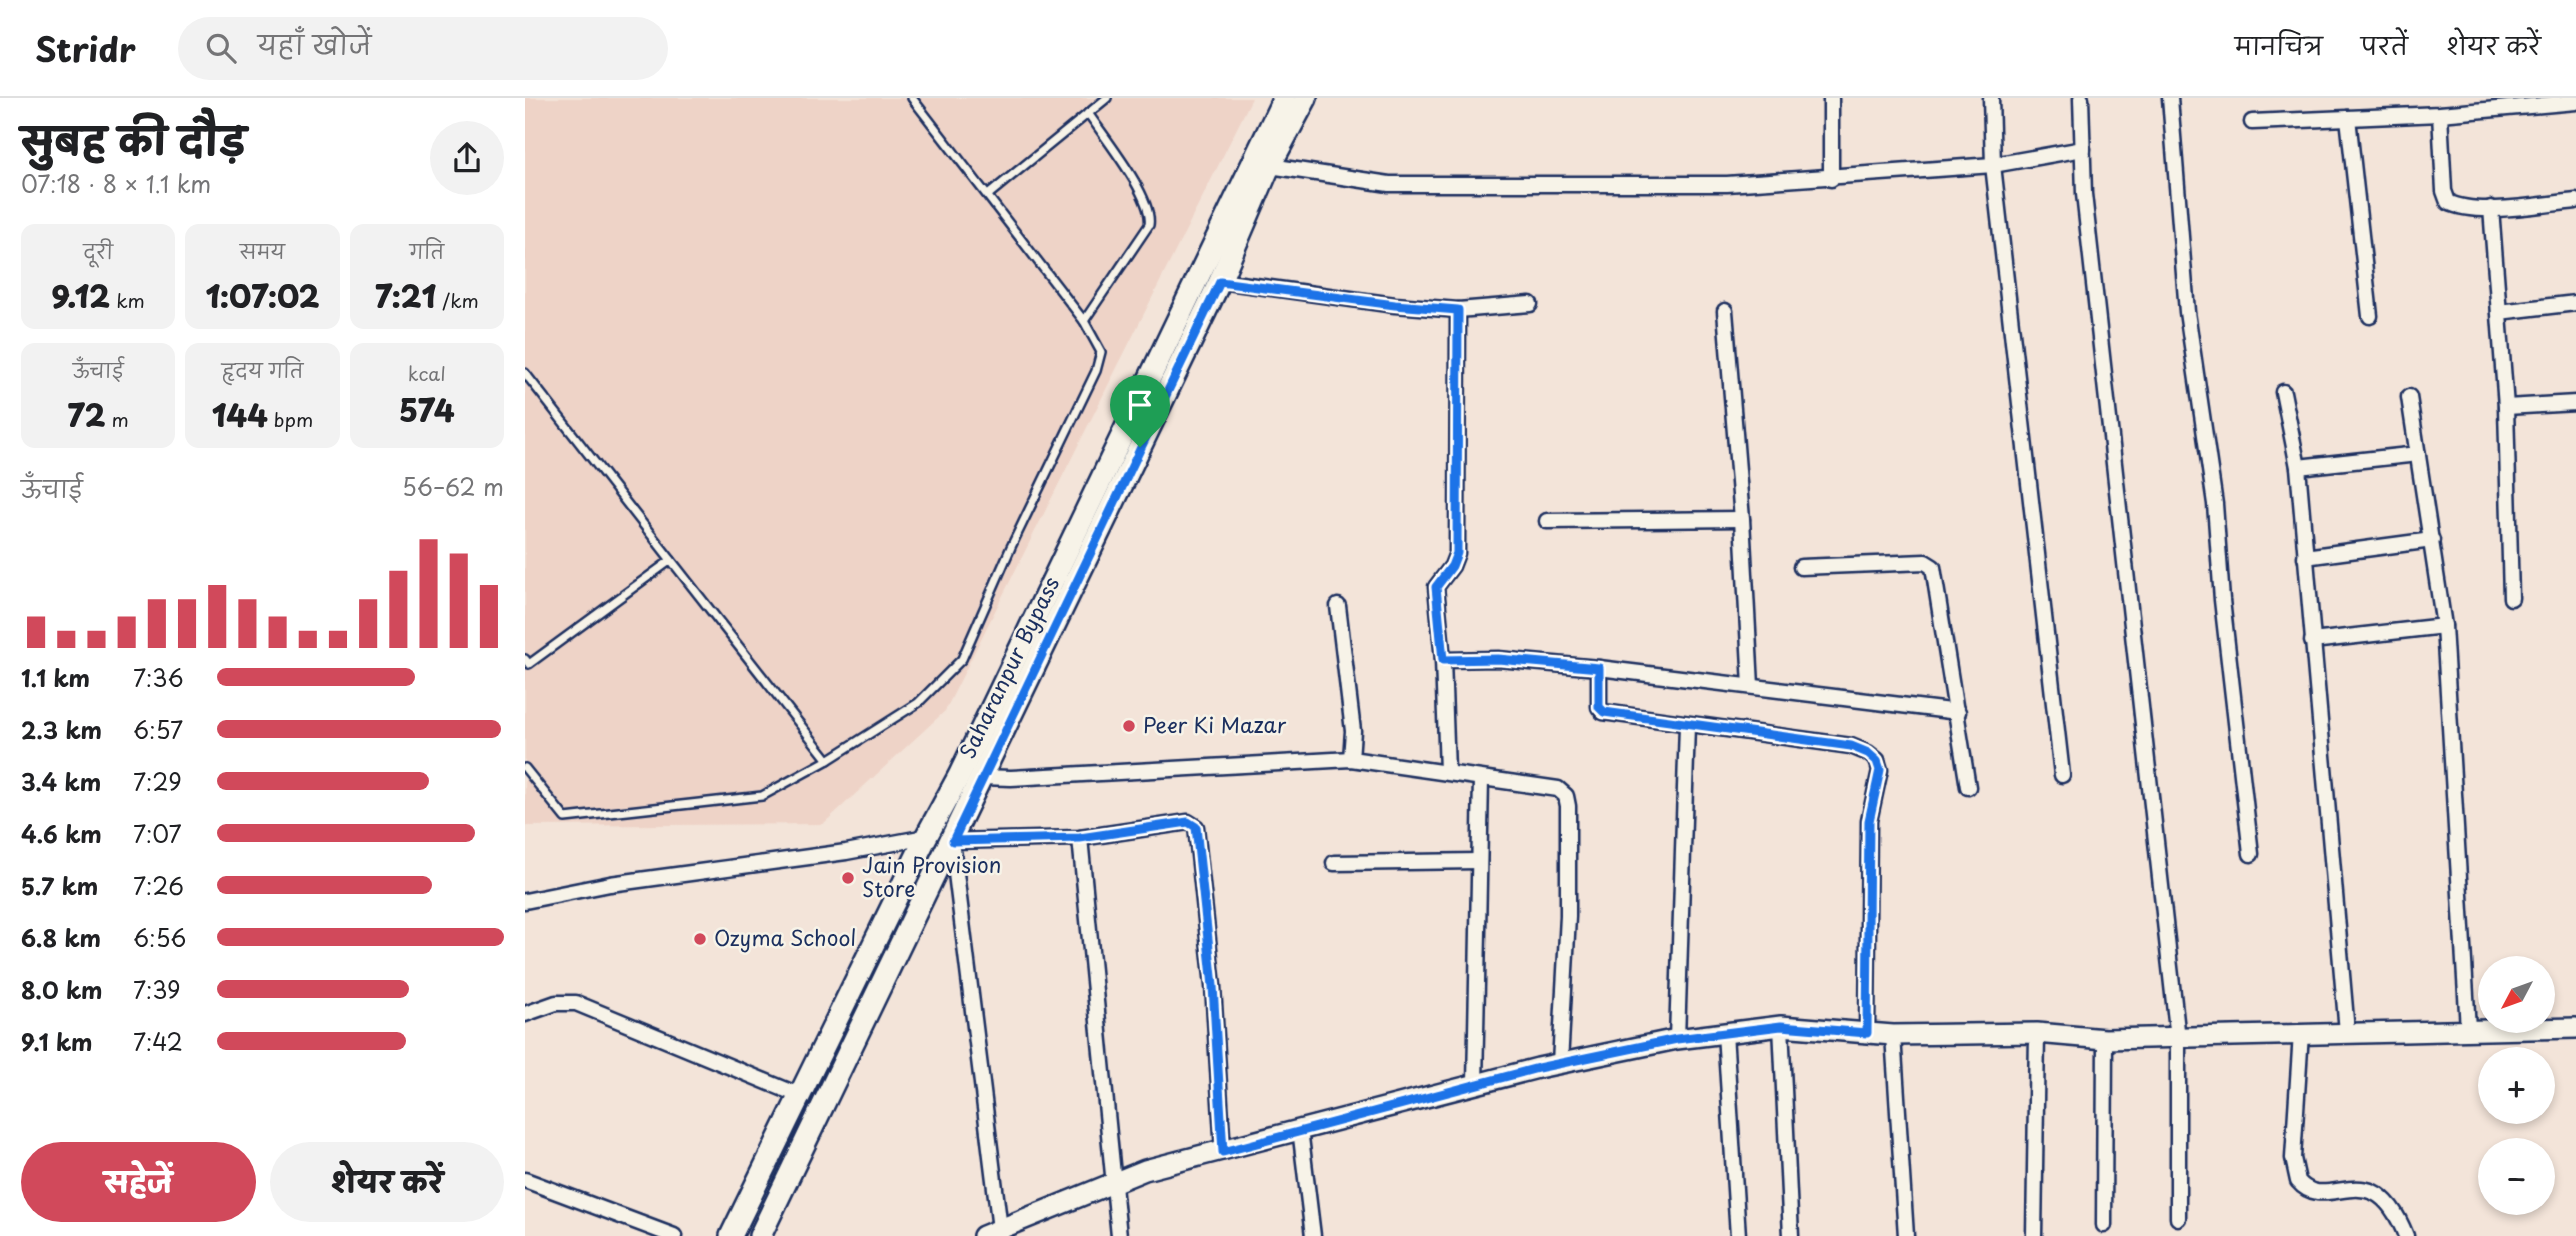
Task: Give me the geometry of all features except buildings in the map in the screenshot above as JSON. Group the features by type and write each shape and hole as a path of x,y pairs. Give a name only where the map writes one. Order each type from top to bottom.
{"main road":[{"name":"Saharanpur Bypass","path":"731,1236 926,837 959,776 1284,98"},
{"path":"760,1236 953,841 981,777 1220,282 1270,166 1306,98"}],"street":[{"path":"1831,98 1831,179"},
{"path":"1991,98 1993,165 2062,775"},
{"path":"2081,98 2084,194 2178,1039 2178,1218"},
{"path":"2170,98 2187,312 2215,504 2222,600 2251,853"},
{"path":"2252,122 2440,114 2514,103 2576,102"},
{"path":"2440,114 2445,197 2455,206 2491,208 2576,201"},
{"path":"2348,118 2370,316"},
{"path":"1270,166 1389,184 1727,184 1831,179 1993,165 2083,149"},
{"path":"2491,208 2506,407 2511,598"},
{"path":"1220,282 1395,305 1458,310 1529,304"},
{"path":"2499,312 2576,303"},
{"path":"1447,771 1443,660 1436,587 1452,566 1457,553 1458,310"},
{"path":"1725,311 1742,519 1751,686"},
{"path":"2283,392 2298,467 2347,1032"},
{"path":"2409,397 2444,626 2469,1029"},
{"path":"2506,407 2576,403"},
{"path":"2298,467 2418,454"},
{"path":"1547,521 1742,519"},
{"path":"2305,557 2432,540"},
{"path":"1801,567 1930,564 1935,578 1958,712 1968,786"},
{"path":"1338,606 1353,731 1351,760"},
{"path":"2312,640 2444,626"},
{"path":"1443,660 1498,659 1599,668 1958,712"},
{"path":"1599,668 1601,711 1851,746 1868,753 1877,761 1880,770 1869,821 1867,1033"},
{"path":"1677,1039 1686,724"},
{"path":"981,777 1223,768 1351,760 1447,771 1481,779 1558,789 1566,796 1567,916 1560,1063"},
{"path":"1475,1084 1481,779"},
{"path":"1223,1152 1219,1062 1199,833 1188,822 1080,838 953,841 992,1232 1115,1180 1223,1152 1300,1129 1475,1084 1677,1039 1781,1026 1893,1035 2037,1033 2105,1039 2576,1028"},
{"path":"525,901 610,884 846,852 926,837"},
{"path":"1080,838 1119,1236"},
{"path":"1334,863 1479,862"},
{"path":"525,1014 556,1003 576,1003 801,1096"},
{"path":"1781,1026 1791,1236"},
{"path":"1725,1033 1738,1236"},
{"path":"2034,1236 2037,1033"},
{"path":"2301,1033 2293,1158 2298,1181 2312,1191 2359,1188 2376,1192 2389,1203 2406,1236"},
{"path":"1893,1035 1906,1236"},
{"path":"2104,1225 2105,1039"},
{"path":"1300,1129 1313,1236"},
{"path":"525,1180 674,1236"}],"lane":[{"path":"525,768 565,818 762,796 828,760 918,703 962,659 1011,547 1101,359 1101,352 1084,321 912,98"},
{"path":"988,195 1107,98"},
{"path":"1084,321 1149,225 1151,216 1143,197 1088,113"},
{"path":"525,373 828,760"},
{"path":"526,663 671,561"}],"shaded area":[{"path":"525,98 1252,98 945,711 823,824 525,826"}],"place":[{"name":"Peer Ki Mazar","path":"1129,726"},
{"name":"Jain Provision Store","path":"848,878"},
{"name":"Ozyma School","path":"700,939"}],"route":[{"path":"1220,282 1395,305 1458,310 1457,553 1452,566 1436,587 1443,660 1498,659 1599,668 1599,707 1604,712 1851,746 1868,753 1877,761 1880,770 1869,821 1867,1033 1781,1026 1677,1039 1538,1068 1300,1129 1223,1152 1213,986 1199,833 1196,827 1188,822 1080,838 953,841 981,777 1140,447 1220,282"}]}
